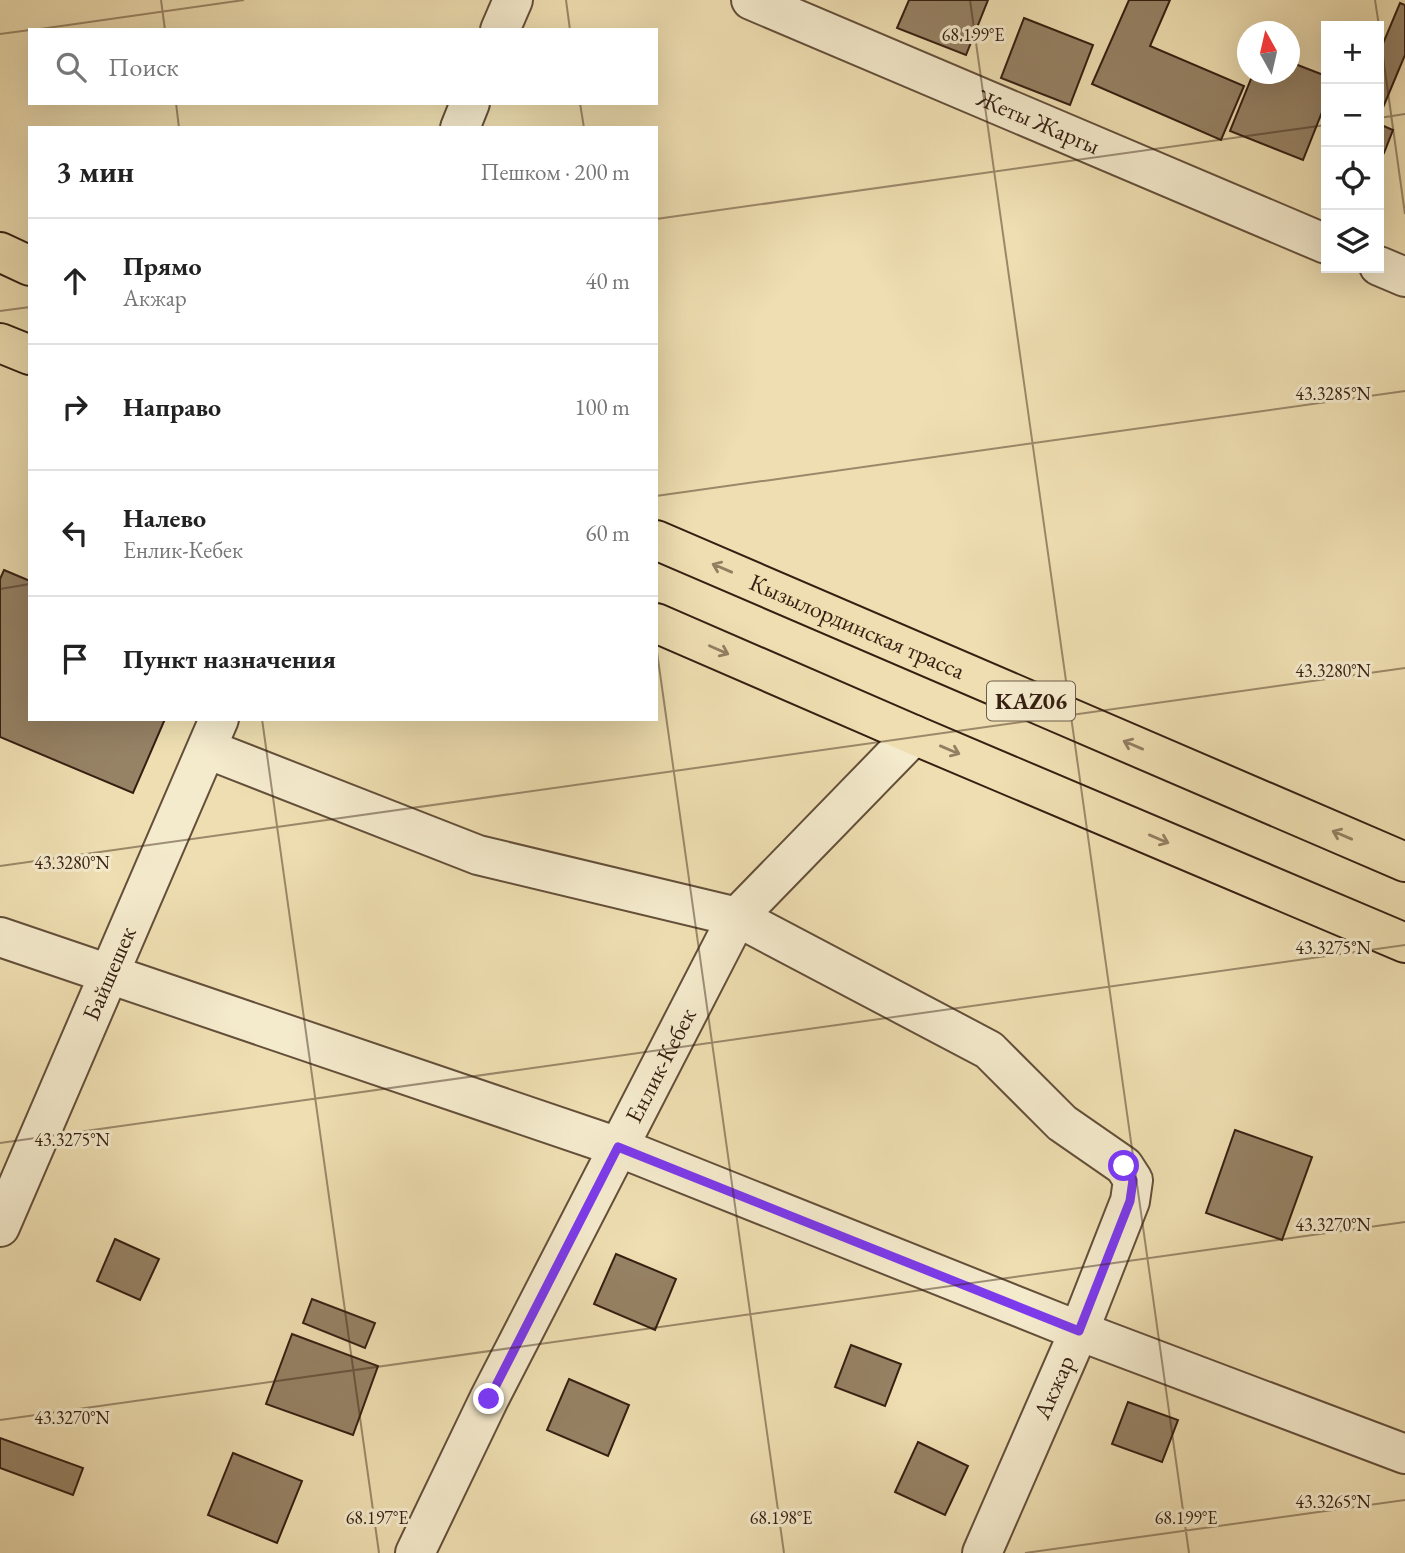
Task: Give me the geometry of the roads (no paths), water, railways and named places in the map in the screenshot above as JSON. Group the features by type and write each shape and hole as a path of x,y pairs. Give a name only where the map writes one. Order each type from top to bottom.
{"highway":[{"path":"0,253 28,265"},
{"path":"0,343 28,354"},
{"name":"Кызылординская трасса","path":"658,541 1405,862"},
{"path":"658,624 1405,943"}],"street":[{"path":"501,28 513,0"},
{"name":"Жеты Жаргы","path":"751,0 1321,242"},
{"path":"461,126 469,105"},
{"path":"1384,268 1405,277"},
{"path":"213,734 478,855 737,917"},
{"name":"Байшешек","path":"0,1227 213,734"},
{"name":"Енлик-Кебек","path":"415,1553 489,1399 737,917 914,735"},
{"name":"Акжар","path":"737,917 989,1050 1062,1123 1124,1166 1133,1180 1130,1201 1079,1331 982,1553"},
{"path":"0,937 618,1147 1079,1331 1405,1454"}]}
